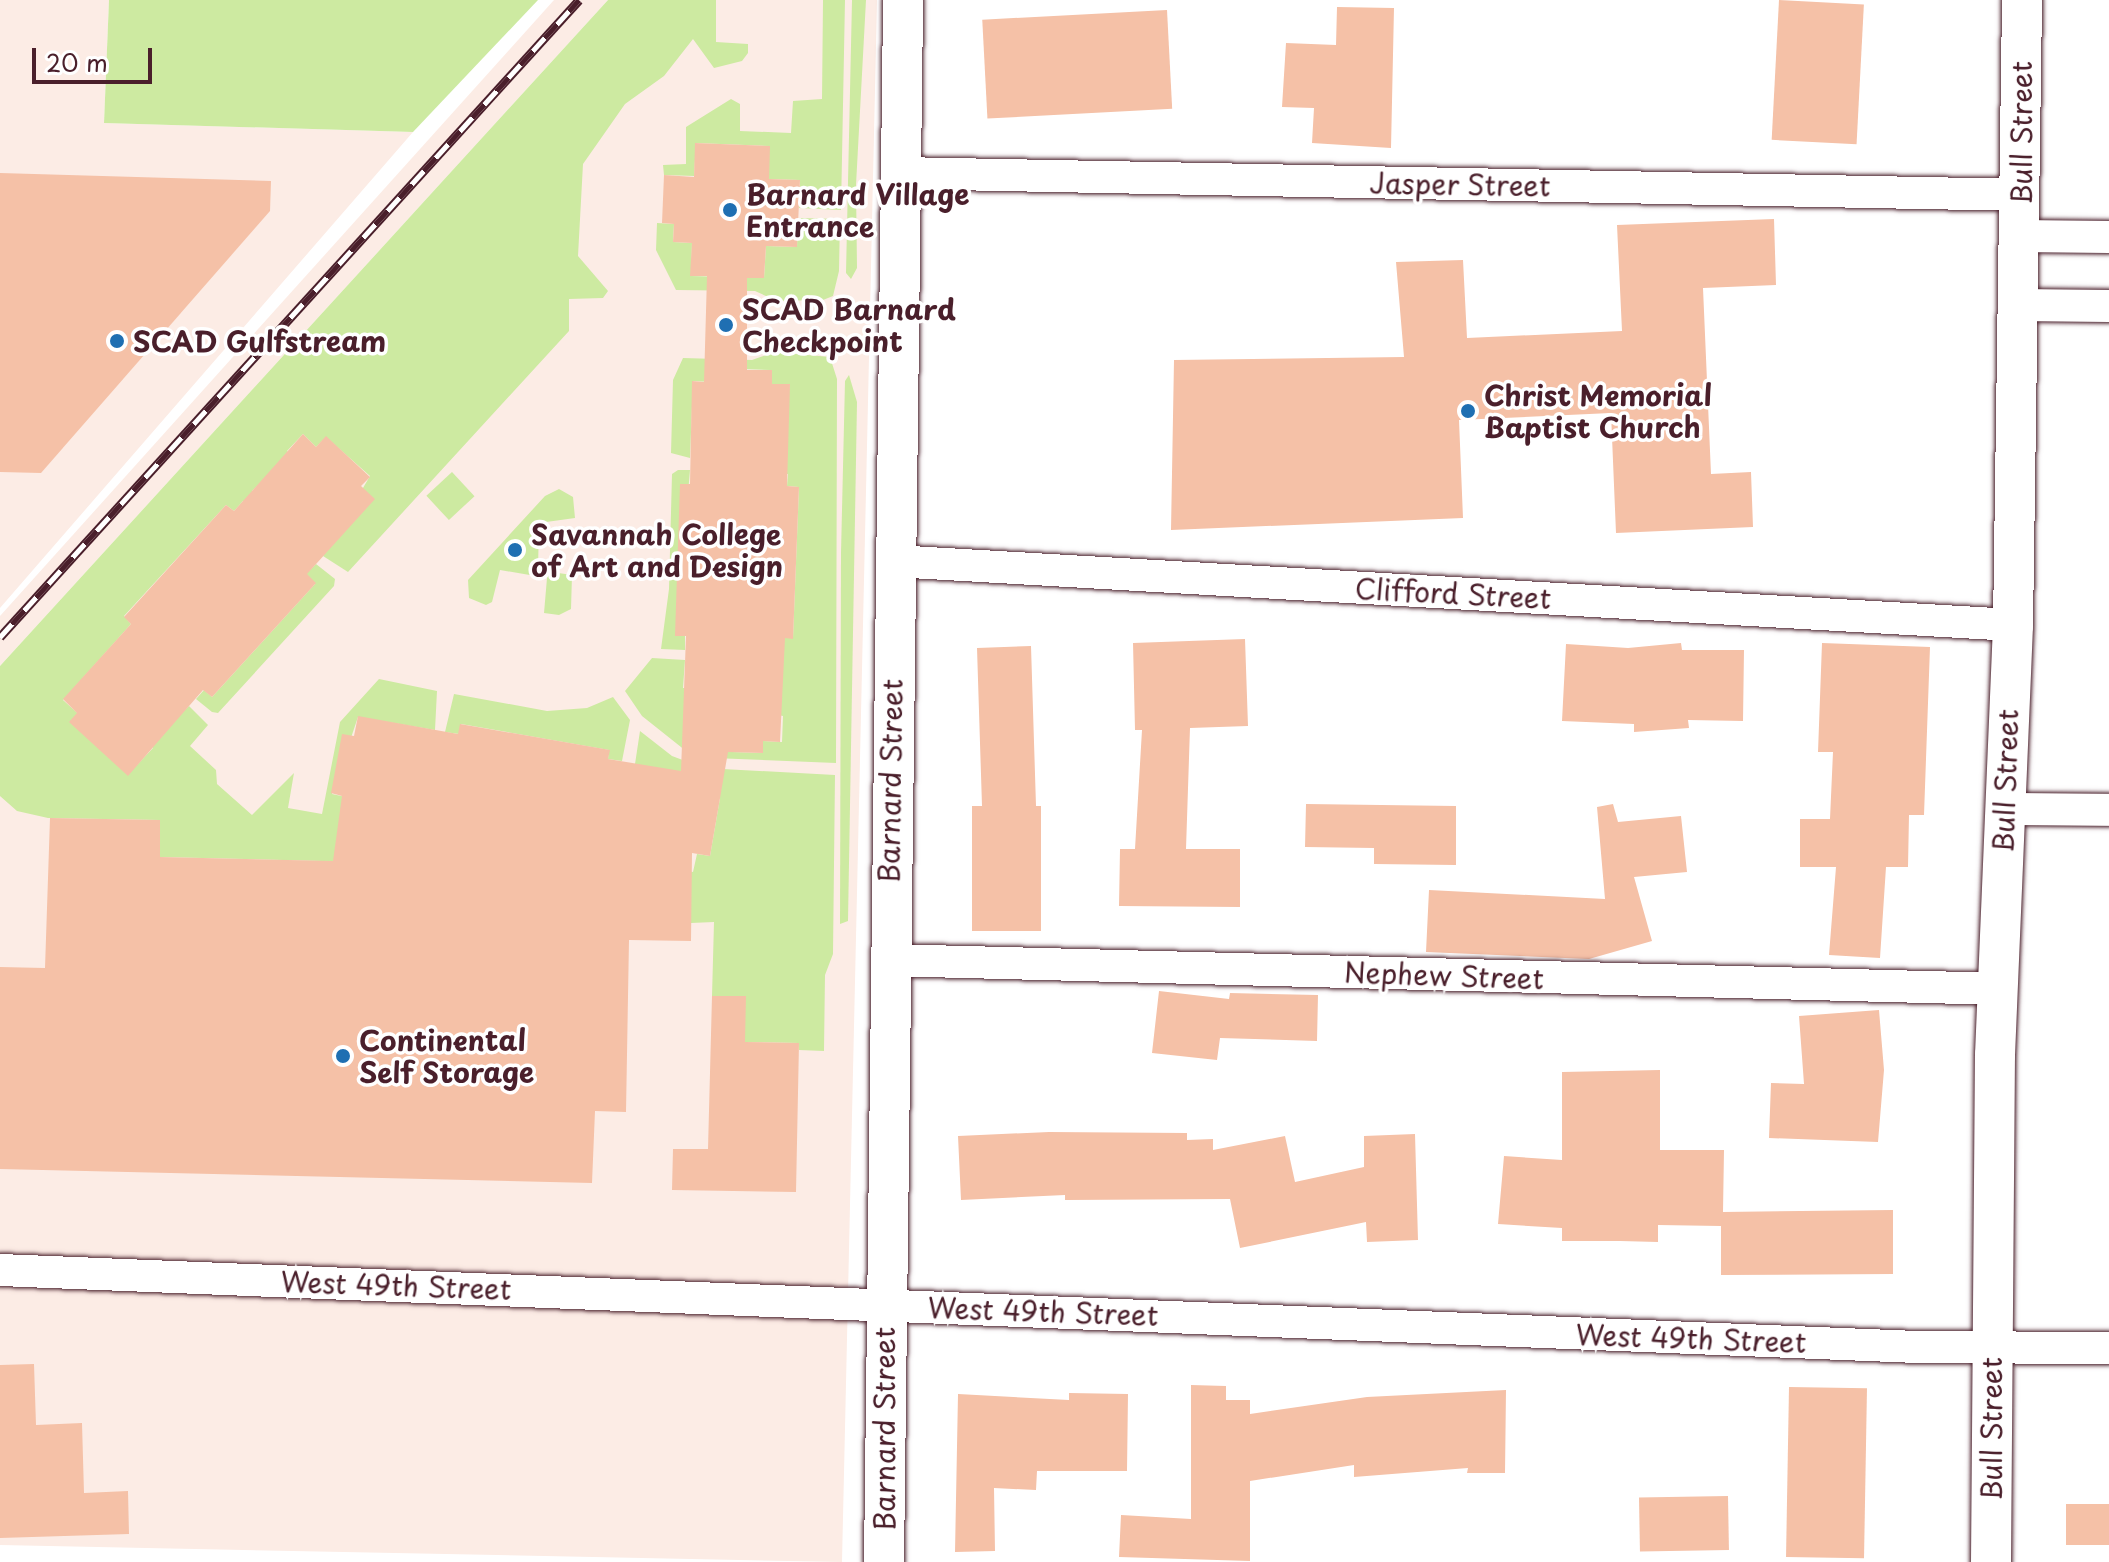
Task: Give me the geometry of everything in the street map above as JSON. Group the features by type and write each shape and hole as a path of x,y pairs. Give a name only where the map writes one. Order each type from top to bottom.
{"street":[{"name":"Barnard Street","path":"884,1562 888,960 903,0"},
{"name":"Bull Street","path":"1991,1562 1990,1350 2002,809 2013,625 2022,0"},
{"name":"Jasper Street","path":"899,173 2021,195"},
{"path":"2019,236 2109,237"},
{"path":"2018,305 2109,306"},
{"name":"Clifford Street","path":"893,561 2013,625"},
{"path":"2002,809 2109,810"},
{"name":"Nephew Street","path":"888,960 2000,989"},
{"name":"West 49th Street","path":"0,1270 1990,1350 2109,1348"}],"shaded area":[{"name":"SCAD Gulfstream","path":"0,0 109,0 104,123 413,132 0,608"},
{"path":"554,0 608,0 0,666 0,616"},
{"path":"667,0 877,0 842,1562 0,1545 0,732"}],"green space":[{"path":"109,0 538,0 413,132 104,123"},
{"path":"608,0 716,0 716,42 748,44 748,53 742,61 714,68 693,39 664,76 625,104 583,164 578,256 608,291 603,298 569,299 569,331 348,572 323,556 370,476 326,437 316,447 303,434 287,451 290,454 252,491 254,511 243,501 234,511 226,505 124,616 131,624 63,700 136,766 153,748 150,744 189,706 208,725 190,746 216,770 217,784 252,815 294,773 288,808 322,814 340,722 379,679 437,691 435,730 358,717 332,794 693,872 697,854 710,856 720,798 635,764 640,731 672,756 704,768 835,775 833,954 825,975 824,1051 799,1050 799,1043 745,1042 745,997 712,996 714,922 691,923 691,905 322,861 160,857 160,820 48,818 17,811 0,796 0,666"},
{"path":"823,0 845,0 841,210 799,208 800,180 769,179 769,146 696,143 694,176 664,175 663,165 686,164 686,127 731,99 740,104 740,131 791,133 793,101 822,99"},
{"path":"852,0 866,0 856,185 857,268 851,279 846,273"},
{"path":"798,218 840,219 839,271 833,296 823,300 777,301 755,291 676,290 656,250 657,223 674,224 673,242 692,243 691,276 764,278 766,246 797,247"},
{"path":"775,352 830,357 837,379 836,763 713,758 686,751 642,716 625,691 652,658 685,660 683,688 688,688 702,751 762,753 763,741 782,742 783,716 778,715 782,638 793,638 799,487 787,486 788,474 773,473 790,384 772,384 771,370 712,368 711,382 693,381 690,458 671,453 673,380 683,358 752,360"},
{"path":"849,375 857,402 848,921 840,924 841,553 845,381"},
{"path":"678,470 690,470 676,636 685,636 685,650 661,649 669,589 672,474"},
{"path":"452,472 475,496 449,520 426,496"},
{"path":"559,489 573,497 575,518 539,523 538,570 572,575 571,609 559,615 544,613 547,578 500,570 492,602 486,605 469,598 468,580 545,496"},
{"path":"316,564 335,579 334,586 218,713 212,712 196,699 204,690 212,697 315,584 306,574"},
{"path":"454,694 547,711 587,708 613,697 630,720 622,761 608,759 609,750 461,724 459,734 445,732"}],"building":[{"path":"1779,0 1864,4 1857,144 1772,140"},
{"path":"1337,7 1394,8 1391,148 1312,143 1314,108 1282,107 1286,43 1336,45"},
{"path":"1167,10 1172,109 987,119 982,20"},
{"path":"695,143 770,146 769,179 800,180 797,247 766,246 764,278 747,278 747,370 772,370 772,384 790,384 787,486 799,487 793,639 785,638 780,742 763,741 763,753 728,752 710,856 692,853 691,941 629,940 626,1112 595,1111 592,1183 0,1169 0,967 45,968 50,818 160,820 160,857 333,861 342,796 331,793 342,734 354,736 358,716 458,734 460,724 610,750 608,759 681,771 686,636 675,636 680,484 690,484 692,381 704,382 707,276 690,276 692,243 673,242 674,224 662,223 664,175 694,177"},
{"path":"0,173 271,181 270,211 41,473 0,472"},
{"path":"1774,219 1776,285 1703,288 1711,474 1751,472 1753,527 1616,533 1611,413 1459,420 1463,518 1171,530 1174,360 1404,357 1396,262 1463,260 1467,338 1622,331 1617,225"},
{"path":"303,434 316,447 326,436 370,477 361,486 375,499 307,574 316,583 212,697 203,690 128,776 69,722 77,713 63,699 131,624 124,617 226,505 234,511"},
{"path":"1245,639 1248,726 1190,728 1186,849 1240,849 1240,907 1119,906 1120,849 1135,849 1142,730 1135,730 1133,643"},
{"path":"1681,643 1682,650 1744,650 1743,721 1688,720 1689,728 1634,732 1634,724 1562,721 1566,644 1628,648"},
{"path":"1822,643 1930,647 1924,815 1909,815 1908,867 1886,867 1880,958 1829,955 1836,867 1800,867 1800,819 1830,819 1833,752 1818,752"},
{"path":"1031,646 1036,806 1041,806 1041,931 972,931 972,806 982,806 977,648"},
{"path":"1306,804 1456,806 1456,865 1374,864 1374,848 1305,847"},
{"path":"1613,804 1618,822 1681,816 1687,872 1634,877 1652,941 1589,959 1426,952 1429,890 1605,899 1597,807"},
{"path":"1159,991 1229,999 1230,993 1318,995 1317,1041 1220,1038 1217,1060 1152,1053"},
{"path":"712,996 746,996 745,1042 799,1043 796,1192 672,1190 673,1149 708,1149"},
{"path":"1879,1010 1884,1070 1878,1142 1769,1138 1771,1083 1804,1084 1799,1016"},
{"path":"1660,1070 1660,1150 1724,1150 1723,1212 1893,1210 1893,1274 1721,1275 1721,1226 1658,1225 1658,1242 1562,1241 1562,1228 1498,1224 1504,1156 1562,1160 1562,1072"},
{"path":"1049,1132 1187,1133 1187,1140 1213,1139 1213,1150 1285,1136 1295,1182 1364,1167 1364,1136 1415,1134 1418,1240 1367,1242 1366,1222 1240,1248 1230,1199 1065,1200 1065,1195 961,1200 958,1136"},
{"path":"34,1364 36,1425 82,1423 84,1493 128,1491 129,1534 0,1538 0,1365"},
{"path":"1191,1385 1226,1386 1226,1400 1250,1400 1250,1414 1367,1397 1506,1390 1505,1473 1467,1473 1468,1468 1354,1477 1354,1465 1250,1481 1250,1561 1119,1557 1121,1515 1191,1519"},
{"path":"1789,1387 1867,1388 1864,1558 1786,1557"},
{"path":"1069,1393 1128,1394 1127,1471 1037,1471 1036,1490 994,1488 995,1551 955,1552 958,1394 1069,1400"},
{"path":"1728,1496 1729,1550 1640,1552 1639,1498"},
{"path":"2066,1504 2109,1504 2109,1545 2066,1545"}],"railway":[{"path":"0,637 579,0"}],"place":[{"name":"Barnard Village Entrance","path":"730,210"},
{"name":"SCAD Barnard Checkpoint","path":"726,325"},
{"name":"SCAD Gulfstream","path":"117,341"},
{"name":"Christ Memorial Baptist Church","path":"1468,411"},
{"name":"Savannah College of Art and Design","path":"515,550"},
{"name":"Continental Self Storage","path":"343,1056"}]}
